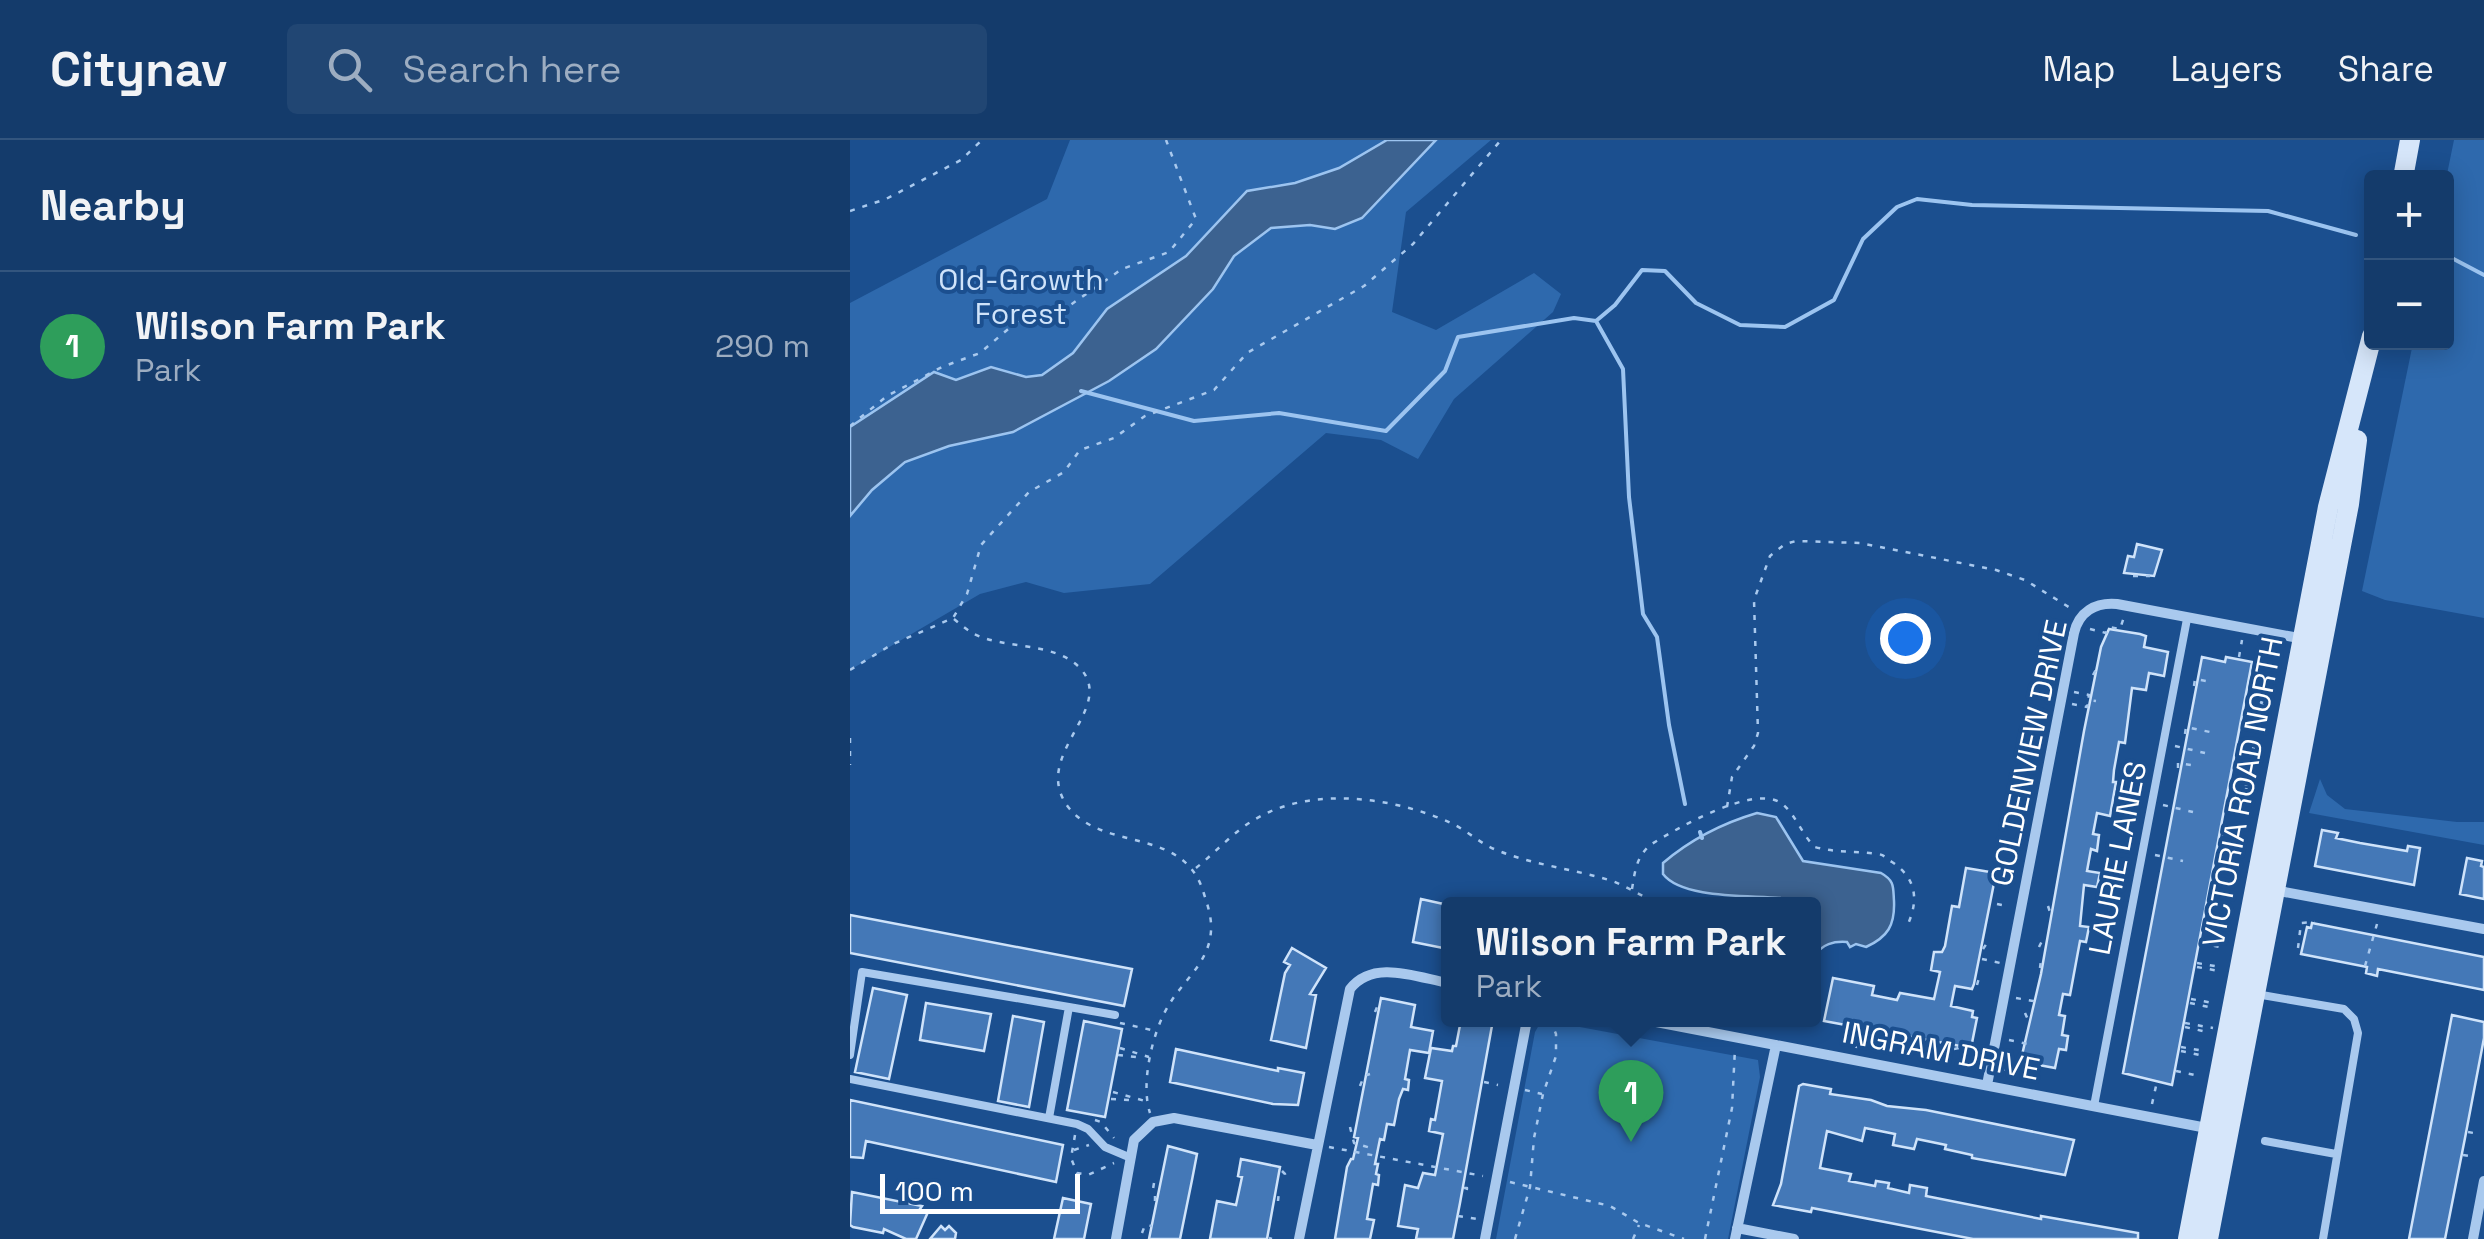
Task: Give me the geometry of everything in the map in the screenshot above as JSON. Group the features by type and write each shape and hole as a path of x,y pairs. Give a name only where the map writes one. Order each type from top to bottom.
{"main road":[{"path":"2404,170 2410,140"},
{"name":"VICTORIA ROAD NORTH","path":"2188,1239 2256,994 2266,888 2313,640 2348,504 2369,350"},
{"name":"VICTORIA ROAD NORTH","path":"2208,1239 2222,1065 2220,1019 2266,888"}],"street":[{"name":"GOLDENVIEW DRIVE","path":"1988,1085 2078,622 2090,608 2108,603 2313,640"},
{"path":"2266,888 2484,929"},
{"path":"1300,1239 1347,997 1356,982 1380,971 1441,982"},
{"path":"1485,1239 1526,1027"},
{"name":"INGRAM DRIVE","path":"1683,1027 2218,1130"},
{"path":"1776,1045 1736,1234 1794,1239"},
{"path":"1116,1239 1134,1140 1153,1122 1176,1118 1317,1145"},
{"path":"2473,1239 2484,1180"}],"lane":[{"name":"LAURIE LANES","path":"2094,1106 2187,619"},
{"path":"850,969 1115,1015"},
{"path":"850,1055 862,972"},
{"path":"2256,994 2344,1010 2354,1019 2358,1033 2322,1239"},
{"path":"1049,1118 1069,1008"},
{"path":"850,1080 1077,1124 1088,1129 1105,1147 1131,1158"},
{"path":"2264,1141 2336,1154"}],"path":[{"path":"850,212 886,200 971,154 982,140"},
{"path":"850,426 886,396 980,352 1027,313 1056,315 1122,269 1169,252 1196,219 1166,140"},
{"path":"850,670 891,645 953,618 966,594 981,545 1028,492 1064,472 1080,450 1114,438 1146,416 1214,390 1247,353 1364,286 1412,244 1501,140"},
{"path":"1727,808 1732,777 1758,733 1754,600 1770,556 1785,544 1860,543 1996,570 2025,580 2071,608 2078,622 2106,632 2108,627 2120,629"},
{"path":"2132,576 2150,576"},
{"path":"953,618 985,638 1061,655 1084,672 1090,684 1089,704 1062,753 1057,779 1060,794 1071,811 1089,824 1163,848 1195,870 1207,902 1211,934 1205,956 1170,1002 1158,1031 1150,1058 1146,1102 1153,1122"},
{"path":"2239,657 2244,628"},
{"path":"2094,675 2098,666"},
{"path":"2251,678 2274,682"},
{"path":"2194,686 2196,679 2212,682"},
{"path":"2062,695 2089,694 2088,700 2096,701"},
{"path":"2062,695 2087,707 2088,704"},
{"path":"2247,700 2270,707"},
{"path":"2243,724 2266,728"},
{"path":"2185,734 2186,727 2210,732"},
{"path":"850,738 850,765"},
{"path":"2163,744 2205,753"},
{"path":"2239,748 2261,752"},
{"path":"2178,768 2178,763 2197,766"},
{"path":"2232,784 2254,789"},
{"path":"1632,890 1635,866 1650,846 1753,798 1776,800 1815,846 1885,857 1906,873 1916,899 1908,924"},
{"path":"1195,870 1257,818 1311,800 1344,799 1428,814 1499,852 1613,881 1648,897"},
{"path":"2152,803 2193,812"},
{"path":"2226,808 2250,813"},
{"path":"2222,832 2246,837"},
{"path":"2142,852 2183,862"},
{"path":"2217,856 2241,861"},
{"path":"2211,892 2234,897"},
{"path":"1997,904 2006,906"},
{"path":"2048,906 2050,912"},
{"path":"2206,917 2229,922"},
{"path":"2298,948 2302,923 2316,922"},
{"path":"2365,966 2377,922"},
{"path":"1983,949 1988,940"},
{"path":"2202,941 2224,945"},
{"path":"2039,947 2045,942"},
{"path":"1982,960 2010,965"},
{"path":"2040,968 2041,960"},
{"path":"2197,965 2220,969"},
{"path":"1976,985 1979,978"},
{"path":"2004,996 2033,1001 2032,1007"},
{"path":"2220,1019 2190,1001 2220,1019"},
{"path":"1375,1012 1379,1002"},
{"path":"2024,1013 2029,1022"},
{"path":"1115,1015 1114,1022 1158,1031"},
{"path":"2220,1019 2185,1025 2220,1019"},
{"path":"1515,1239 1530,1187 1534,1138 1558,1045 1552,1027"},
{"path":"1854,1060 1860,1030 1864,1031"},
{"path":"1704,1239 1732,1108 1736,1037"},
{"path":"1996,1038 2028,1044"},
{"path":"1954,1049 1963,1047"},
{"path":"2004,1071 2010,1047"},
{"path":"1120,1048 1135,1051 1139,1056"},
{"path":"2181,1049 2222,1065"},
{"path":"1118,1055 1150,1058"},
{"path":"2007,1061 2029,1066"},
{"path":"2176,1071 2222,1065"},
{"path":"1360,1086 1364,1076 1370,1074"},
{"path":"1484,1082 1498,1085"},
{"path":"2150,1117 2156,1086"},
{"path":"1514,1088 1544,1094"},
{"path":"1113,1092 1127,1094 1131,1099"},
{"path":"1110,1099 1146,1102"},
{"path":"1088,1118 1101,1122 1119,1142"},
{"path":"1077,1124 1071,1164 1074,1171 1085,1175 1114,1163"},
{"path":"1350,1127 1354,1142 1374,1149"},
{"path":"2468,1132 2479,1134"},
{"path":"1072,1151 1086,1144 1094,1148"},
{"path":"1317,1145 1497,1179 1610,1206 1640,1224 1684,1239"},
{"path":"2463,1155 2475,1157"},
{"path":"1095,1172 1100,1162"},
{"path":"1282,1171 1285,1181"},
{"path":"1154,1183 1152,1189 1159,1193 1155,1201"},
{"path":"1464,1188 1466,1196"},
{"path":"1278,1202 1279,1191"},
{"path":"1458,1216 1488,1221"},
{"path":"1634,1239 1640,1224"},
{"path":"1142,1233 1145,1226 1152,1226"}],"green space":[{"name":"Old-Growth Forest","path":"1070,140 1387,140 1339,168 1295,183 1247,191 1186,256 1107,308 1073,353 1042,375 1026,377 991,367 956,380 934,372 850,427 850,303 1047,199"},
{"path":"1436,140 1491,140 1406,212 1392,312 1436,330 1534,273 1561,294 1553,312 1454,399 1418,459 1381,440 1326,433 1150,584 1064,593 1026,582 980,594 850,670 850,516 872,490 905,462 949,446 1013,432 1109,381 1156,349 1213,289 1234,256 1271,227 1310,225 1335,229 1362,218"},
{"path":"2454,140 2484,140 2484,618 2385,600 2362,591 2412,350 2454,350 2454,170 2448,170"},
{"path":"2320,779 2327,795 2345,809 2484,822 2484,845 2309,813"},
{"path":"1538,1027 1580,1027 1758,1060 1760,1077 1728,1239 1496,1239"}],"shaded area":[{"path":"1387,140 1436,140 1362,218 1335,229 1310,225 1271,228 1234,256 1213,289 1156,349 1109,381 1013,432 949,446 905,462 872,490 850,516 850,427 934,372 956,380 991,367 1026,377 1042,375 1073,353 1107,309 1186,256 1247,191 1295,183 1339,168"},
{"path":"1757,813 1776,817 1803,861 1881,873 1893,888 1894,909 1885,934 1866,947 1850,947 1847,942 1821,949 1821,897 1700,892 1672,882 1663,874 1663,863 1719,827"}],"building":[{"path":"2137,544 2162,550 2154,576 2124,573 2128,556 2134,557"},
{"path":"2109,629 2146,636 2144,647 2168,652 2164,676 2149,673 2146,690 2132,688 2125,743 2119,742 2114,770 2116,782 2110,816 2097,813 2093,834 2099,835 2097,851 2091,849 2087,871 2100,873 2097,887 2084,885 2080,926 2089,927 2086,942 2080,941 2070,995 2063,994 2059,1015 2065,1016 2062,1035 2068,1036 2066,1050 2059,1049 2055,1068 2023,1062 2022,1055 2041,974 2101,647"},
{"path":"2202,657 2252,662 2172,1085 2123,1073"},
{"path":"2322,830 2338,833 2336,838 2360,843 2407,851 2408,846 2420,848 2414,885 2315,866"},
{"path":"2467,858 2482,861 2484,899 2460,894"},
{"path":"1966,868 1996,873 1974,984 1972,989 1955,986 1951,1006 1973,1011 1972,1017 1977,1018 1971,1048 1824,1021 1833,978 1874,986 1872,995 1897,1000 1900,993 1934,999 1940,972 1931,970 1934,952 1942,952 1945,946 1952,906 1959,907"},
{"path":"1421,899 1441,903 1441,948 1413,942"},
{"path":"850,915 1132,969 1124,1006 850,953"},
{"path":"2312,923 2484,957 2484,990 2378,969 2377,976 2366,973 2367,967 2301,954 2307,927 2311,928"},
{"path":"1292,948 1326,968 1310,994 1316,995 1306,1048 1271,1040 1290,965 1284,962"},
{"path":"873,988 907,995 889,1079 855,1072"},
{"path":"1381,998 1415,1005 1411,1027 1433,1031 1429,1053 1410,1050 1405,1079 1409,1080 1408,1090 1403,1089 1399,1099 1394,1125 1387,1124 1384,1140 1380,1139 1375,1164 1378,1185 1373,1184 1367,1219 1374,1220 1370,1239 1335,1239 1347,1167 1358,1138 1354,1137"},
{"path":"926,1003 991,1014 984,1051 920,1040"},
{"path":"2452,1015 2484,1022 2465,1138 2445,1239 2409,1239"},
{"path":"1013,1016 1044,1022 1029,1107 998,1101"},
{"path":"1084,1021 1122,1029 1105,1117 1067,1110"},
{"path":"1460,1027 1492,1027 1453,1239 1416,1239 1418,1229 1398,1226 1405,1185 1418,1188 1423,1173 1435,1175 1443,1134 1429,1131 1431,1119 1435,1120 1442,1081 1425,1078 1431,1048 1452,1051"},
{"path":"1176,1049 1304,1073 1298,1105 1273,1104 1170,1082"},
{"path":"1799,1086 1887,1106 1926,1110 2074,1140 2065,1175 1972,1158 1945,1149 1946,1145 1917,1139 1914,1149 1893,1145 1895,1134 1865,1128 1862,1141 1827,1131 1820,1168 1851,1174 1849,1181 1875,1186 1876,1181 1889,1183 1888,1188 1909,1193 1910,1185 1927,1188 1926,1196 2138,1233 2138,1239 1973,1239 1812,1208 1811,1212 1773,1205 1781,1184"},
{"path":"850,1100 1063,1145 1056,1182 866,1141 863,1158 850,1157"},
{"path":"1168,1146 1197,1154 1180,1239 1149,1239"},
{"path":"1241,1159 1280,1167 1267,1239 1210,1239 1217,1201 1236,1205"},
{"path":"852,1192 922,1206 920,1209 928,1212 916,1239 884,1229 883,1233 850,1225"},
{"path":"1063,1198 1091,1204 1084,1239 1054,1239"},
{"path":"941,1226 945,1230 949,1226 956,1233 955,1239 930,1239"}],"waterway":[{"path":"1081,391 1194,421 1279,413 1386,431 1445,371 1458,337 1574,318 1596,321 1615,305 1642,270 1665,271 1696,303 1740,325 1785,327 1834,300 1863,239 1897,207 1917,199 1972,205 2268,211 2356,235"},
{"path":"2454,259 2484,275"},
{"path":"1596,321 1623,369 1629,497 1643,614 1657,637 1685,804"},
{"path":"1700,832 1702,838"}],"place":[{"name":"Wilson Farm Park","path":"1631,1142"}]}
